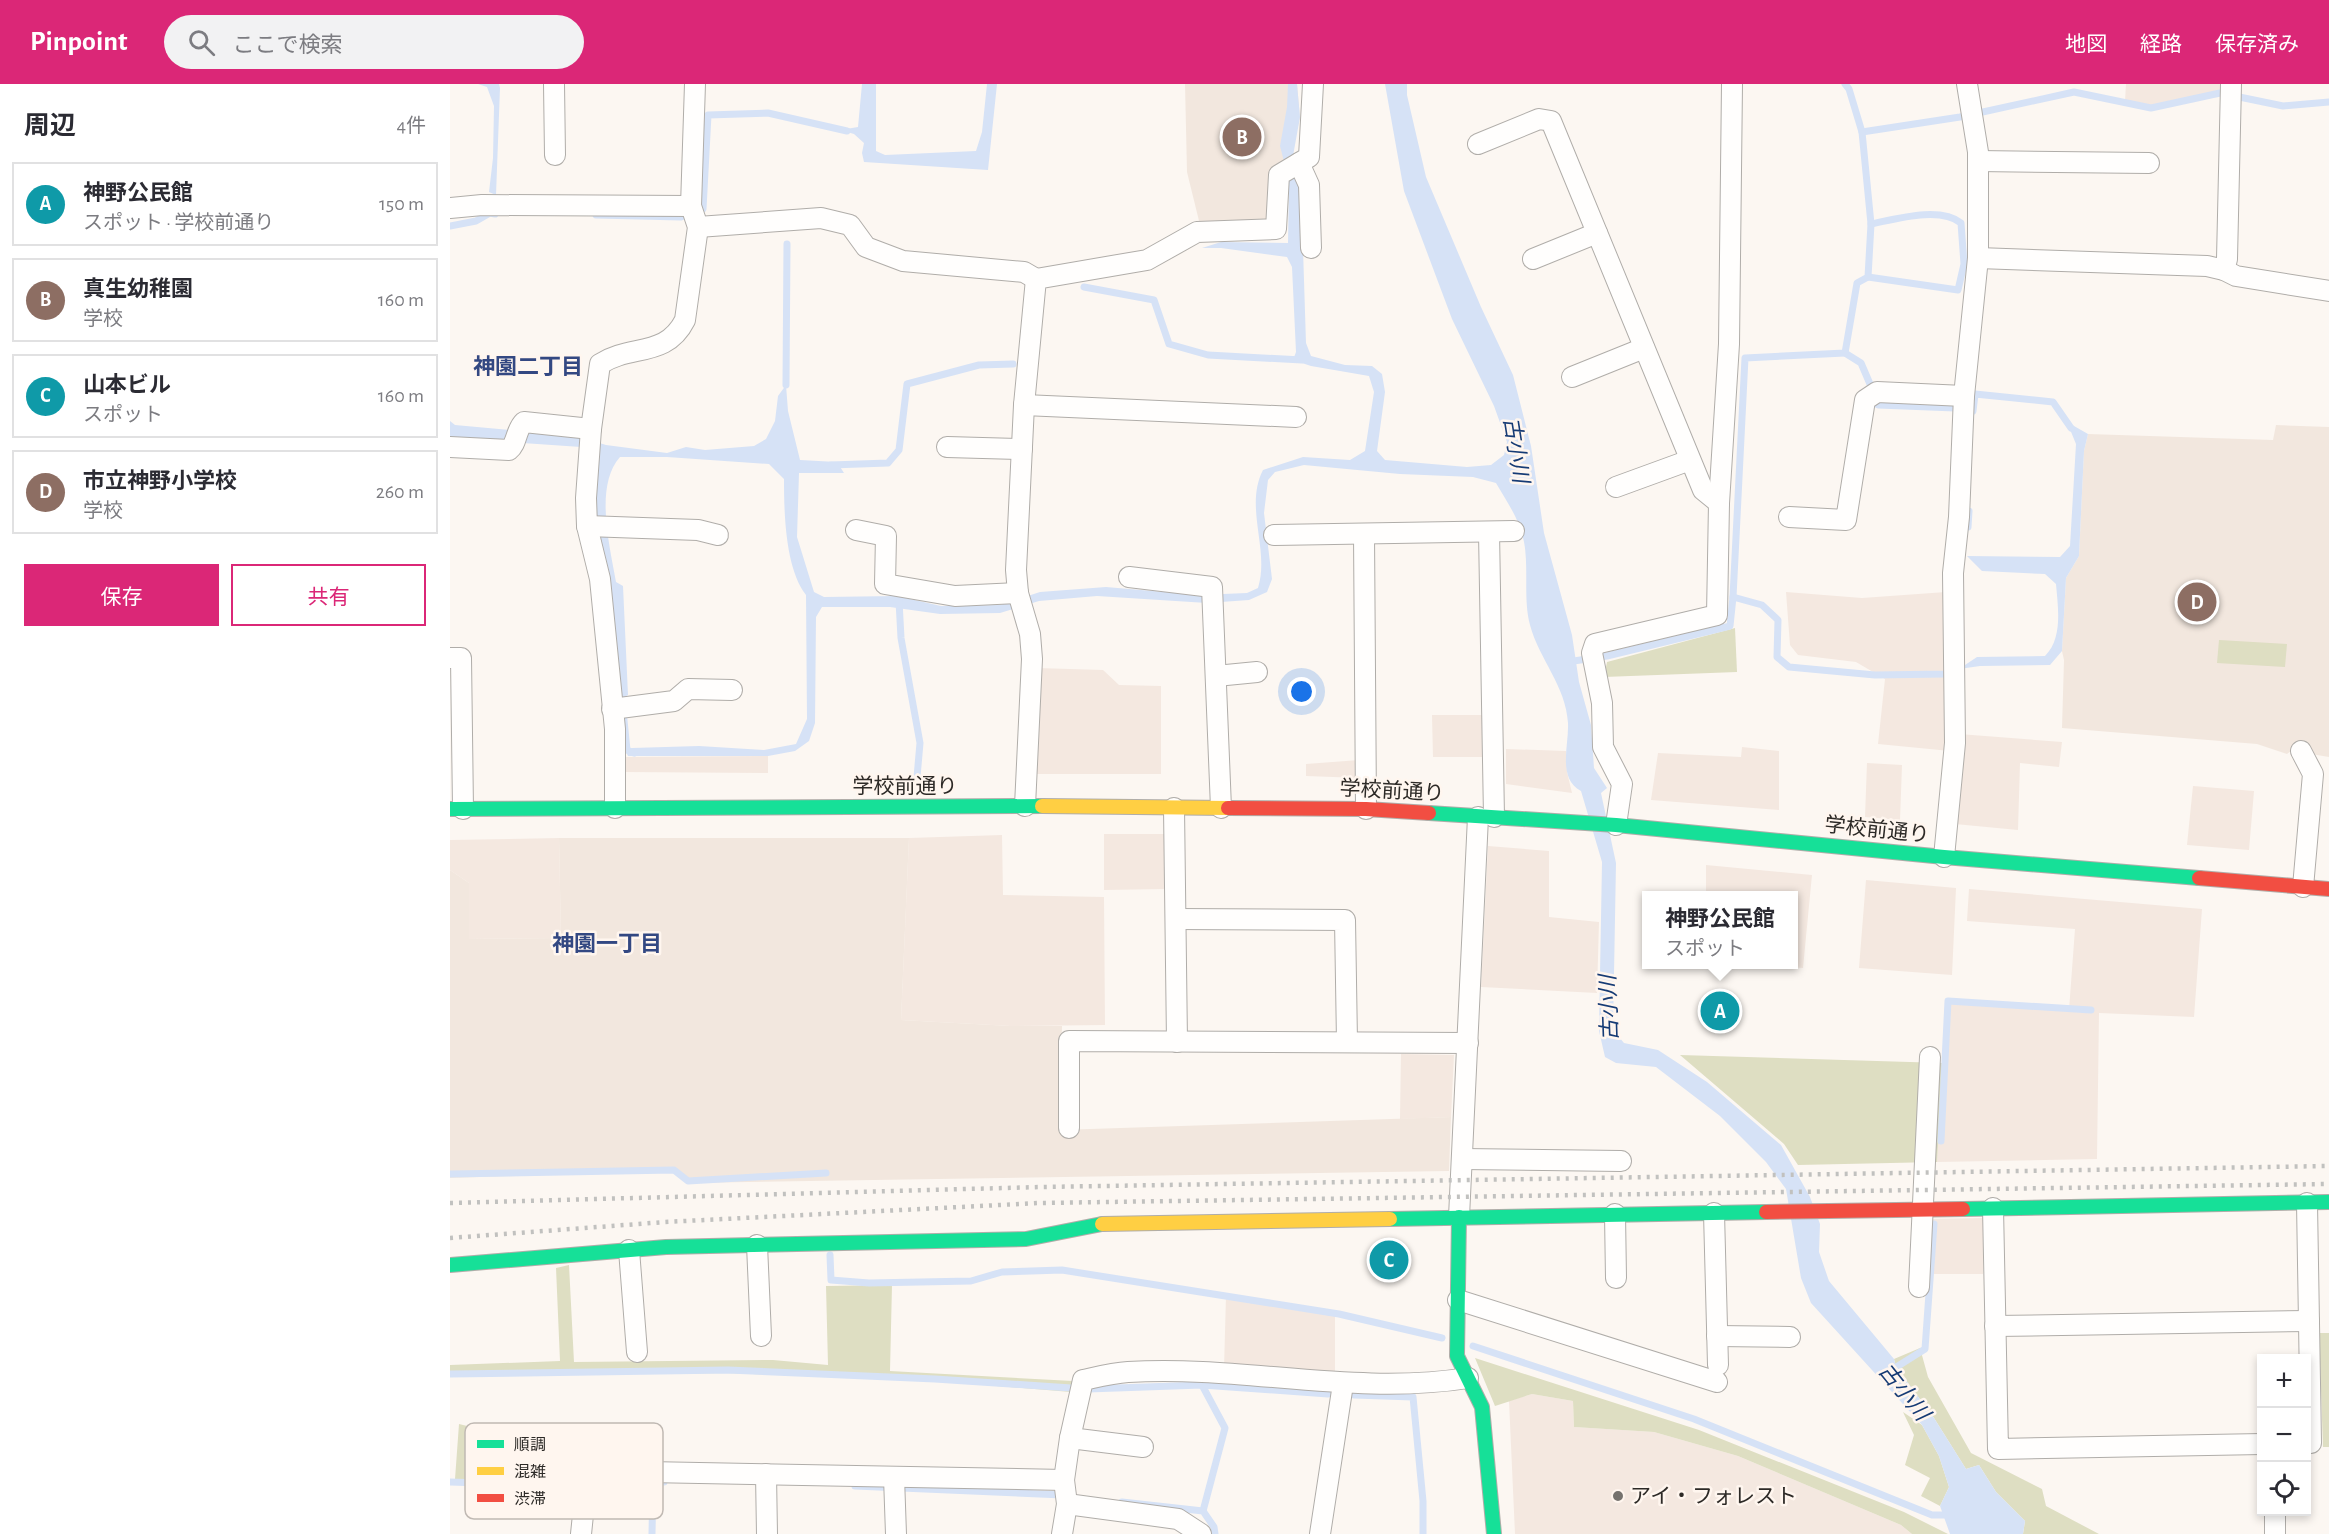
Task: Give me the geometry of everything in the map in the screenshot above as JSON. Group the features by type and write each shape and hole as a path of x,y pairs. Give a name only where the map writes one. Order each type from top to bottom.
{"street":[{"path":"554,84 555,155"},
{"path":"615,808 615,729 622,708 600,579 587,526 586,498 591,440 600,364 611,357 666,344 679,333 685,320 698,227 692,206 695,84"},
{"path":"698,227 821,218 850,225 866,247 903,261 1024,272 1036,279 1147,260 1197,231 1276,230 1279,175 1309,157 1313,84"},
{"path":"1616,825 1622,784 1603,747 1602,703 1592,659 1595,644 1717,615 1719,503 1729,344 1732,84"},
{"path":"1944,857 1955,743 1953,573 1959,517 1964,396 1978,258 1978,161 1967,84"},
{"path":"2224,270 2227,259 2231,91"},
{"path":"1478,144 1539,119 1551,121 1703,490 1719,503"},
{"path":"1978,161 2149,163"},
{"path":"1299,163 1309,185 1311,248"},
{"path":"450,208 692,206"},
{"path":"1533,259 1597,233"},
{"path":"1978,258 2207,266 2236,276 2329,291"},
{"path":"1025,806 1032,659 1030,634 1021,602 1016,570 1024,405 1036,279"},
{"path":"1572,377 1644,348"},
{"path":"1789,518 1846,520 1865,400 1877,392 1964,396"},
{"path":"1024,405 1296,417"},
{"path":"450,447 508,450 512,447 519,426 524,422 591,440"},
{"path":"947,447 1022,448"},
{"path":"1616,487 1690,460"},
{"path":"587,526 698,530 718,536"},
{"path":"856,530 886,536 885,584 955,596 1021,602"},
{"path":"1274,535 1514,531"},
{"path":"1489,532 1486,816 1468,1043 1459,1217 1457,1356 1482,1407 1494,1534"},
{"path":"1364,534 1366,809"},
{"path":"1129,577 1212,587 1221,808"},
{"path":"450,658 461,658 457,809"},
{"path":"1216,676 1257,672"},
{"path":"622,708 674,701 688,689 732,690"},
{"path":"2301,751 2313,774 2303,887"},
{"name":"学校前通り","path":"457,809 1025,806 1366,809 1616,825 1944,857 2329,889"},
{"path":"1174,808 1177,1042"},
{"path":"1176,919 1345,920 1347,1042"},
{"path":"1069,1128 1069,1041 1468,1043"},
{"path":"1919,1287 1930,1057"},
{"path":"1462,1160 1621,1161"},
{"path":"450,1264 666,1247 1026,1239 1103,1224 2329,1202"},
{"path":"2307,1203 2310,1408"},
{"path":"1993,1208 1998,1449 2257,1444"},
{"path":"1458,1300 1718,1374 1714,1213"},
{"path":"1615,1214 1616,1278"},
{"path":"757,1245 760,1336"},
{"path":"629,1250 637,1352"},
{"path":"1995,1326 2309,1321"},
{"path":"1717,1336 1790,1337"},
{"path":"1062,1534 1067,1504 1064,1480 1070,1438 1083,1380 1126,1372 1208,1372 1343,1384 1430,1384 1468,1378"},
{"path":"1320,1534 1343,1384"},
{"path":"1070,1438 1143,1447"},
{"path":"663,1476 766,1483 894,1486 1064,1480"},
{"path":"766,1483 767,1534"},
{"path":"894,1486 896,1534"},
{"path":"1067,1504 1178,1519 1201,1534"},
{"path":"2275,1516 2275,1534"},
{"path":"580,1534 581,1519"}],"shaded area":[{"path":"1185,84 1297,84 1300,118 1272,225 1200,225 1187,172"},
{"path":"2126,84 2227,84 2227,90 2151,106 2125,101"},
{"path":"2276,425 2329,427 2329,757 2311,754 2300,744 2287,754 2257,744 2062,728 2064,660 2062,651 2066,578 2079,556 2084,451 2088,434 2273,440"},
{"path":"1786,592 1862,598 1946,592 1950,751 1878,744 1885,679 1856,662 1798,655 1790,645"},
{"path":"1037,668 1103,670 1119,685 1161,686 1161,774 1032,774"},
{"path":"1432,715 1485,715 1486,757 1433,757"},
{"path":"1959,734 2062,742 2059,767 2020,763 2018,830 1955,824"},
{"path":"1742,747 1779,751 1779,810 1651,800 1658,753 1741,757"},
{"path":"1506,749 1566,751 1567,772 1572,793 1506,784"},
{"path":"768,756 768,773 622,772 623,757"},
{"path":"1359,760 1360,778 1306,776 1306,764"},
{"path":"1867,763 1902,765 1900,820 1865,817"},
{"path":"2193,786 2254,791 2249,850 2187,845"},
{"path":"1104,834 1166,834 1167,889 1104,890"},
{"path":"1002,835 1003,895 1104,897 1105,1025 1011,1026 901,1020 909,838"},
{"path":"559,838 561,938 469,939 469,883 450,870 450,840"},
{"path":"559,838 909,838 901,1020 1011,1026 1062,1026 1060,1130 1451,1117 1449,1171 686,1183 673,1171 450,1178 450,870 469,883 469,939 561,938"},
{"path":"1488,846 1549,851 1549,917 1599,922 1597,993 1481,987"},
{"path":"1706,865 1812,875 1803,968 1798,968 1798,891 1706,891"},
{"path":"1866,880 1956,888 1952,975 1859,968"},
{"path":"1969,889 2202,909 2194,1017 2099,1013 2097,1159 1937,1162 1945,1006 1950,1003 2069,1010 2075,929 1967,921"},
{"path":"1401,1054 1454,1055 1451,1117 1400,1119"},
{"path":"1983,1218 1983,1274 1924,1274 1929,1219"},
{"path":"1226,1296 1335,1316 1335,1379 1224,1369"},
{"path":"1532,1394 1573,1401 1574,1427 1654,1432 1738,1456 1901,1525 1912,1534 1515,1534 1509,1401"}],"green space":[{"path":"1735,628 1737,672 1604,677 1607,662"},
{"path":"2219,640 2287,644 2285,667 2217,663"},
{"path":"1680,1055 1943,1063 1937,1162 1798,1165 1784,1144"},
{"path":"569,1265 574,1362 773,1360 828,1365 826,1286 892,1285 890,1371 1073,1381 1071,1392 936,1381 728,1373 450,1376 450,1365 560,1361 556,1268"},
{"path":"2319,1333 2329,1333 2329,1447 2323,1447"},
{"path":"1920,1348 1928,1377 1971,1453 2042,1489 2046,1506 2099,1534 2023,1534 2025,1521 1996,1492 1979,1465 1966,1469 1934,1418 1896,1367 1894,1359"},
{"path":"1475,1358 1699,1430 1904,1512 1948,1534 1912,1534 1901,1525 1738,1456 1654,1432 1574,1427 1573,1401 1532,1394 1495,1406"},
{"path":"1903,1412 1922,1425 1939,1456 1949,1487 1940,1506 1921,1496 1930,1478 1905,1465 1914,1435"},
{"path":"459,1424 465,1425 465,1479 455,1479"}],"water":[{"path":"478,84 499,84 500,88 496,195 489,192 493,158 494,106 487,87"},
{"path":"862,84 876,84 876,151 885,155 976,151 982,132 987,84 997,84 988,170 864,162 862,153 864,143 854,134 840,130 858,127"},
{"name":"古小川","path":"1288,84 1297,84 1300,117 1293,156 1301,186 1306,343 1311,356 1345,365 1372,366 1382,374 1385,392 1377,451 1385,460 1467,467 1491,465 1504,455 1507,442 1494,406 1452,319 1404,191 1385,84 1407,84 1407,95 1426,177 1481,307 1513,375 1531,446 1544,533 1572,635 1579,682 1591,725 1594,768 1607,788 1601,793 1616,863 1613,1030 1624,1043 1658,1050 1707,1082 1781,1145 1810,1197 1820,1224 1819,1252 1829,1281 1894,1359 1896,1367 1934,1418 1966,1469 1979,1465 1996,1492 2025,1521 2023,1534 1950,1534 1940,1506 1949,1487 1939,1456 1922,1425 1811,1303 1801,1278 1786,1189 1766,1162 1720,1116 1656,1067 1616,1063 1605,1057 1599,1031 1602,862 1581,791 1569,778 1567,770 1566,710 1530,625 1522,534 1513,511 1496,483 1473,477 1400,474 1304,465 1275,472 1268,480 1264,513 1272,579 1267,592 1249,600 1207,603 1097,596 1039,601 1000,613 940,614 890,607 822,607 816,617 815,723 809,741 795,751 768,756 628,756 626,752 632,748 699,746 764,750 796,744 807,719 806,595 799,584 790,555 785,523 784,479 769,464 667,457 620,457 612,469 606,500 608,535 616,582 623,586 628,695 618,700 581,447 450,438 450,421 455,425 577,436 606,445 667,453 686,447 705,450 754,446 766,439 775,421 778,396 786,385 788,411 800,460 837,462 844,473 799,473 797,537 814,592 824,597 897,596 941,606 1000,605 1040,592 1106,587 1199,595 1247,593 1258,588 1261,574 1256,499 1263,470 1303,457 1350,460 1365,451 1374,392 1369,376 1311,366 1293,360 1296,352 1292,267 1287,257 1221,248 1202,248 1221,242 1288,243 1289,181 1280,146 1287,107"},
{"path":"2067,422 2088,434 2084,451 2079,556 2066,578 2062,651 2050,665 1980,666 1959,669 1977,657 2045,656 2055,641 2058,622 2056,584 2045,574 1982,571 1967,556 2060,557 2070,546 2076,444"}],"waterway":[{"path":"1733,597 1745,358 1845,353 1857,283 1868,277 1871,224 1862,132 1849,89 1845,84"},
{"path":"1862,132 1960,117 2074,92 2151,108 2220,93 2283,106 2329,102"},
{"path":"596,215 681,217 703,209 708,115 768,113 847,131"},
{"path":"450,226 476,221 490,213 495,214"},
{"path":"1868,277 1958,290 1964,264 1961,223 1952,218 1942,215 1918,215 1871,224"},
{"path":"786,385 787,244"},
{"path":"1084,287 1154,300 1169,344 1208,355 1302,360"},
{"path":"1845,353 1861,363 1870,384"},
{"path":"831,465 888,463 899,450 907,384 979,365 1013,364"},
{"path":"1973,411 1975,394 2053,402 2071,428"},
{"path":"1878,405 1955,408"},
{"path":"1968,527 1969,511"},
{"path":"1567,662 1607,656 1730,626 1733,597 1762,605 1778,620 1777,657 1789,667 1875,675 1951,672"},
{"path":"899,601 901,638 920,743 917,777"},
{"path":"623,710 627,750 634,753"},
{"path":"1941,1141 1948,1001 2091,1010"},
{"path":"450,1174 674,1170 688,1181 826,1173"},
{"name":"古小川","path":"1890,1371 1925,1349 1934,1224"},
{"path":"830,1255 831,1280 869,1283 971,1281 1002,1272 1062,1270 1339,1314 1442,1338"},
{"path":"1473,1346 1694,1419 1932,1515 1951,1515"},
{"path":"450,1374 728,1370 935,1379 1071,1388"},
{"path":"1202,1385 1225,1428 1203,1511"},
{"path":"1088,1389 1202,1385 1328,1394"},
{"path":"1354,1395 1413,1397 1423,1501 1423,1534"},
{"path":"450,1482 465,1482"},
{"path":"855,1486 1063,1495"},
{"path":"1122,1502 1203,1511 1214,1527 1215,1534"},
{"path":"652,1519 652,1534"}],"railway":[{"path":"450,1203 1041,1187 2329,1166"},
{"path":"450,1238 665,1222 1039,1203 2329,1184"}],"traffic: fast":[{"path":"450,809 1042,806"},
{"path":"1429,813 1616,825 1944,857 2199,878"},
{"path":"1963,1209 2329,1202"},
{"path":"1390,1219 1766,1212"},
{"path":"1459,1217 1457,1356 1482,1407 1494,1534"},
{"path":"450,1265 666,1247 1026,1239 1102,1224"}],"traffic: slow":[{"path":"1042,806 1228,808"},
{"path":"1102,1224 1390,1219"}],"traffic: jam":[{"path":"1228,808 1366,809 1429,813"},
{"path":"2199,878 2329,889"},
{"path":"1766,1212 1963,1209"}],"place":[{"name":"真生幼稚園","path":"1242,137"},
{"name":"市立神野小学校","path":"2197,602"},
{"name":"神野公民館","path":"1720,1011"},
{"name":"山本ビル","path":"1389,1260"},
{"name":"アイ・フォレスト","path":"1618,1496"}],"district":[{"name":"神園二丁目","path":"528,367"},
{"name":"神園一丁目","path":"607,944"}]}
